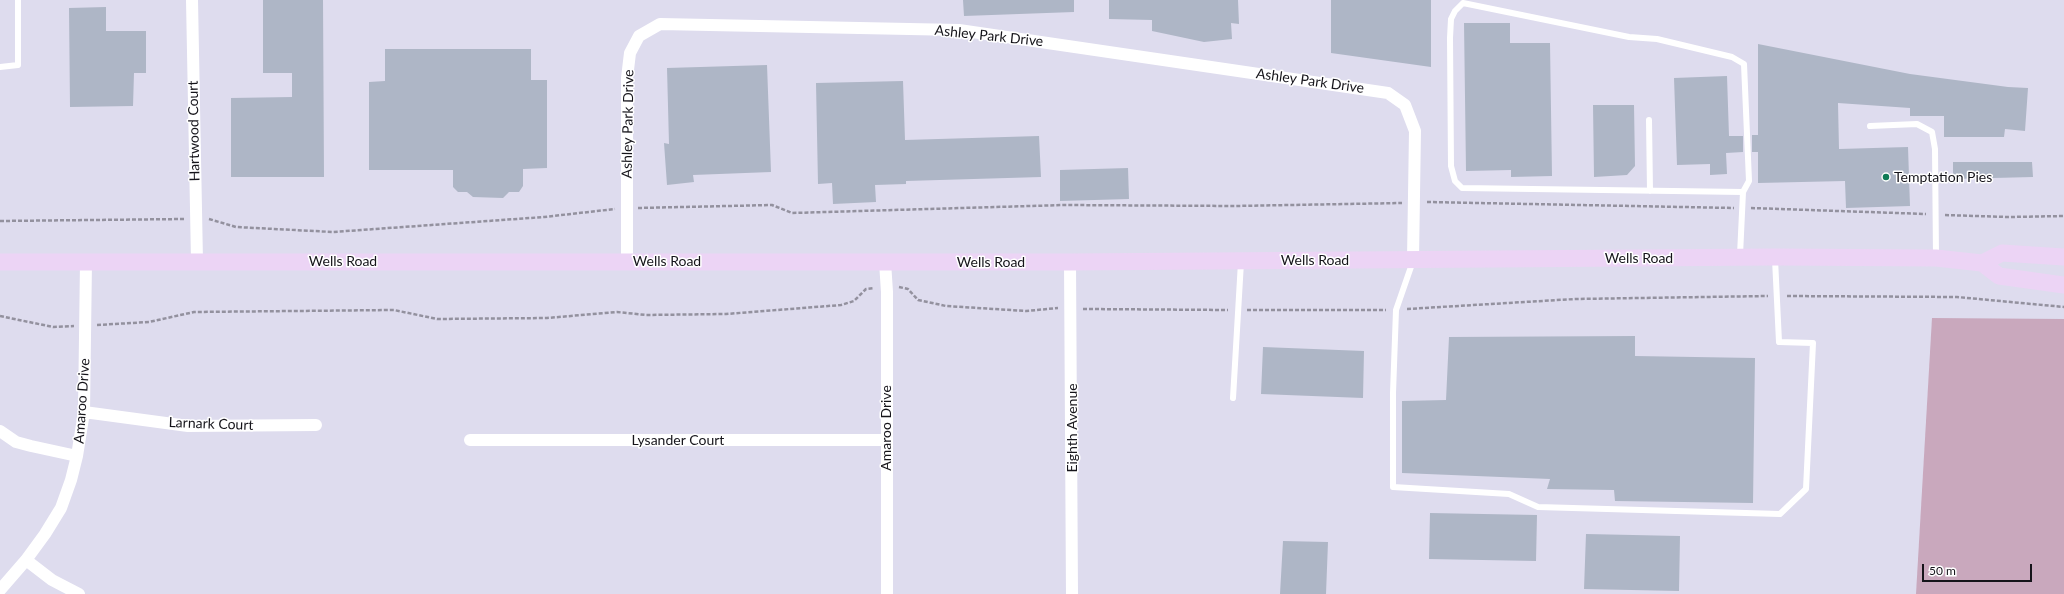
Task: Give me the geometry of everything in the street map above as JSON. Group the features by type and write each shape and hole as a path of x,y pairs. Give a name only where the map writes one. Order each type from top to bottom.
{"main road":[{"path":"2064,257 2002,253 1982,263 1999,276 2064,285"},
{"name":"Wells Road","path":"0,262 627,260 1070,262 1775,257 1936,258 1982,263"}],"street":[{"name":"Hartwood Court","path":"192,0 196,261"},
{"name":"Ashley Park Drive","path":"627,260 627,78 630,54 639,36 660,24 959,30 1388,93 1405,105 1415,131 1413,259"},
{"name":"Amaroo Drive","path":"0,590 46,534 61,508 71,480 77,456 84,412 86,261"},
{"name":"Amaroo Drive","path":"885,262 887,594"},
{"name":"Eighth Avenue","path":"1070,262 1072,594"},
{"name":"Larnark Court","path":"84,412 188,426 316,425"},
{"path":"0,431 16,442 77,456"},
{"name":"Lysander Court","path":"470,440 886,440"},
{"path":"26,560 52,580 79,594"}],"lane":[{"path":"0,67 18,65 18,0"},
{"path":"1740,257 1743,192 1748,181 1744,64 1732,57 1657,39 1629,37 1463,3 1455,11 1451,18 1450,38 1451,166 1455,181 1462,188 1743,192"},
{"path":"1649,120 1650,191"},
{"path":"1870,126 1916,124 1932,132 1935,149 1936,258"},
{"path":"1413,259 1396,310 1393,393 1393,487 1509,494 1538,507 1780,514 1806,489 1813,343 1779,342 1775,257"},
{"path":"1233,398 1241,260"}],"path":[{"path":"0,221 213,218 236,228 333,232 544,217 578,212 627,208 772,205 792,213 1064,205 1235,206 1414,203 1742,208 2008,217 2064,216"},
{"path":"0,316 54,327 149,322 194,312 394,310 437,319 547,318 617,312 646,315 726,314 842,305 854,301 866,289 886,286 903,287 908,289 918,300 946,306 1026,311 1056,308 1396,310 1575,299 1776,296 1957,297 2064,307"}],"shaded area":[{"path":"1932,318 2064,319 2064,594 1916,594"}],"building":[{"path":"263,0 323,0 324,177 231,177 231,98 292,97 292,73 263,73"},
{"path":"963,0 1074,0 1074,12 964,16"},
{"path":"1109,0 1238,0 1239,24 1231,23 1232,39 1204,42 1152,31 1152,20 1109,19"},
{"path":"1331,0 1431,0 1431,67 1331,53"},
{"path":"106,7 106,31 146,31 146,73 134,73 133,106 70,107 69,8"},
{"path":"1464,23 1510,23 1510,43 1550,43 1552,176 1511,177 1511,170 1466,171"},
{"path":"1758,44 1910,74 2008,87 2028,88 2025,131 2005,129 2004,137 1944,137 1944,116 1910,116 1910,108 1838,103 1839,149 1908,147 1910,206 1846,208 1845,181 1758,183 1758,152 1752,152 1752,135 1758,135"},
{"path":"385,49 531,49 531,80 547,80 547,168 523,169 523,186 519,192 509,192 503,198 473,197 467,192 458,192 453,187 453,170 369,170 369,82 385,81"},
{"path":"767,65 771,172 693,175 694,182 667,185 664,143 669,144 667,68"},
{"path":"1727,76 1729,136 1743,136 1743,152 1726,153 1727,174 1710,175 1710,164 1677,165 1674,78"},
{"path":"903,81 905,140 1039,136 1041,177 906,181 906,184 875,185 876,202 833,204 832,183 818,184 816,83"},
{"path":"1593,105 1634,105 1635,166 1627,175 1594,177"},
{"path":"1953,162 2032,162 2033,177 1953,179"},
{"path":"1128,168 1129,199 1060,201 1060,170"},
{"path":"1635,336 1635,356 1755,358 1753,503 1615,501 1614,490 1547,489 1550,479 1402,473 1402,401 1446,400 1449,337"},
{"path":"1263,347 1364,351 1363,398 1261,394"},
{"path":"1430,513 1537,515 1536,561 1429,559"},
{"path":"1586,534 1680,536 1679,591 1584,589"},
{"path":"1283,541 1328,542 1326,594 1280,594"}],"place":[{"name":"Temptation Pies","path":"1886,177"}]}
